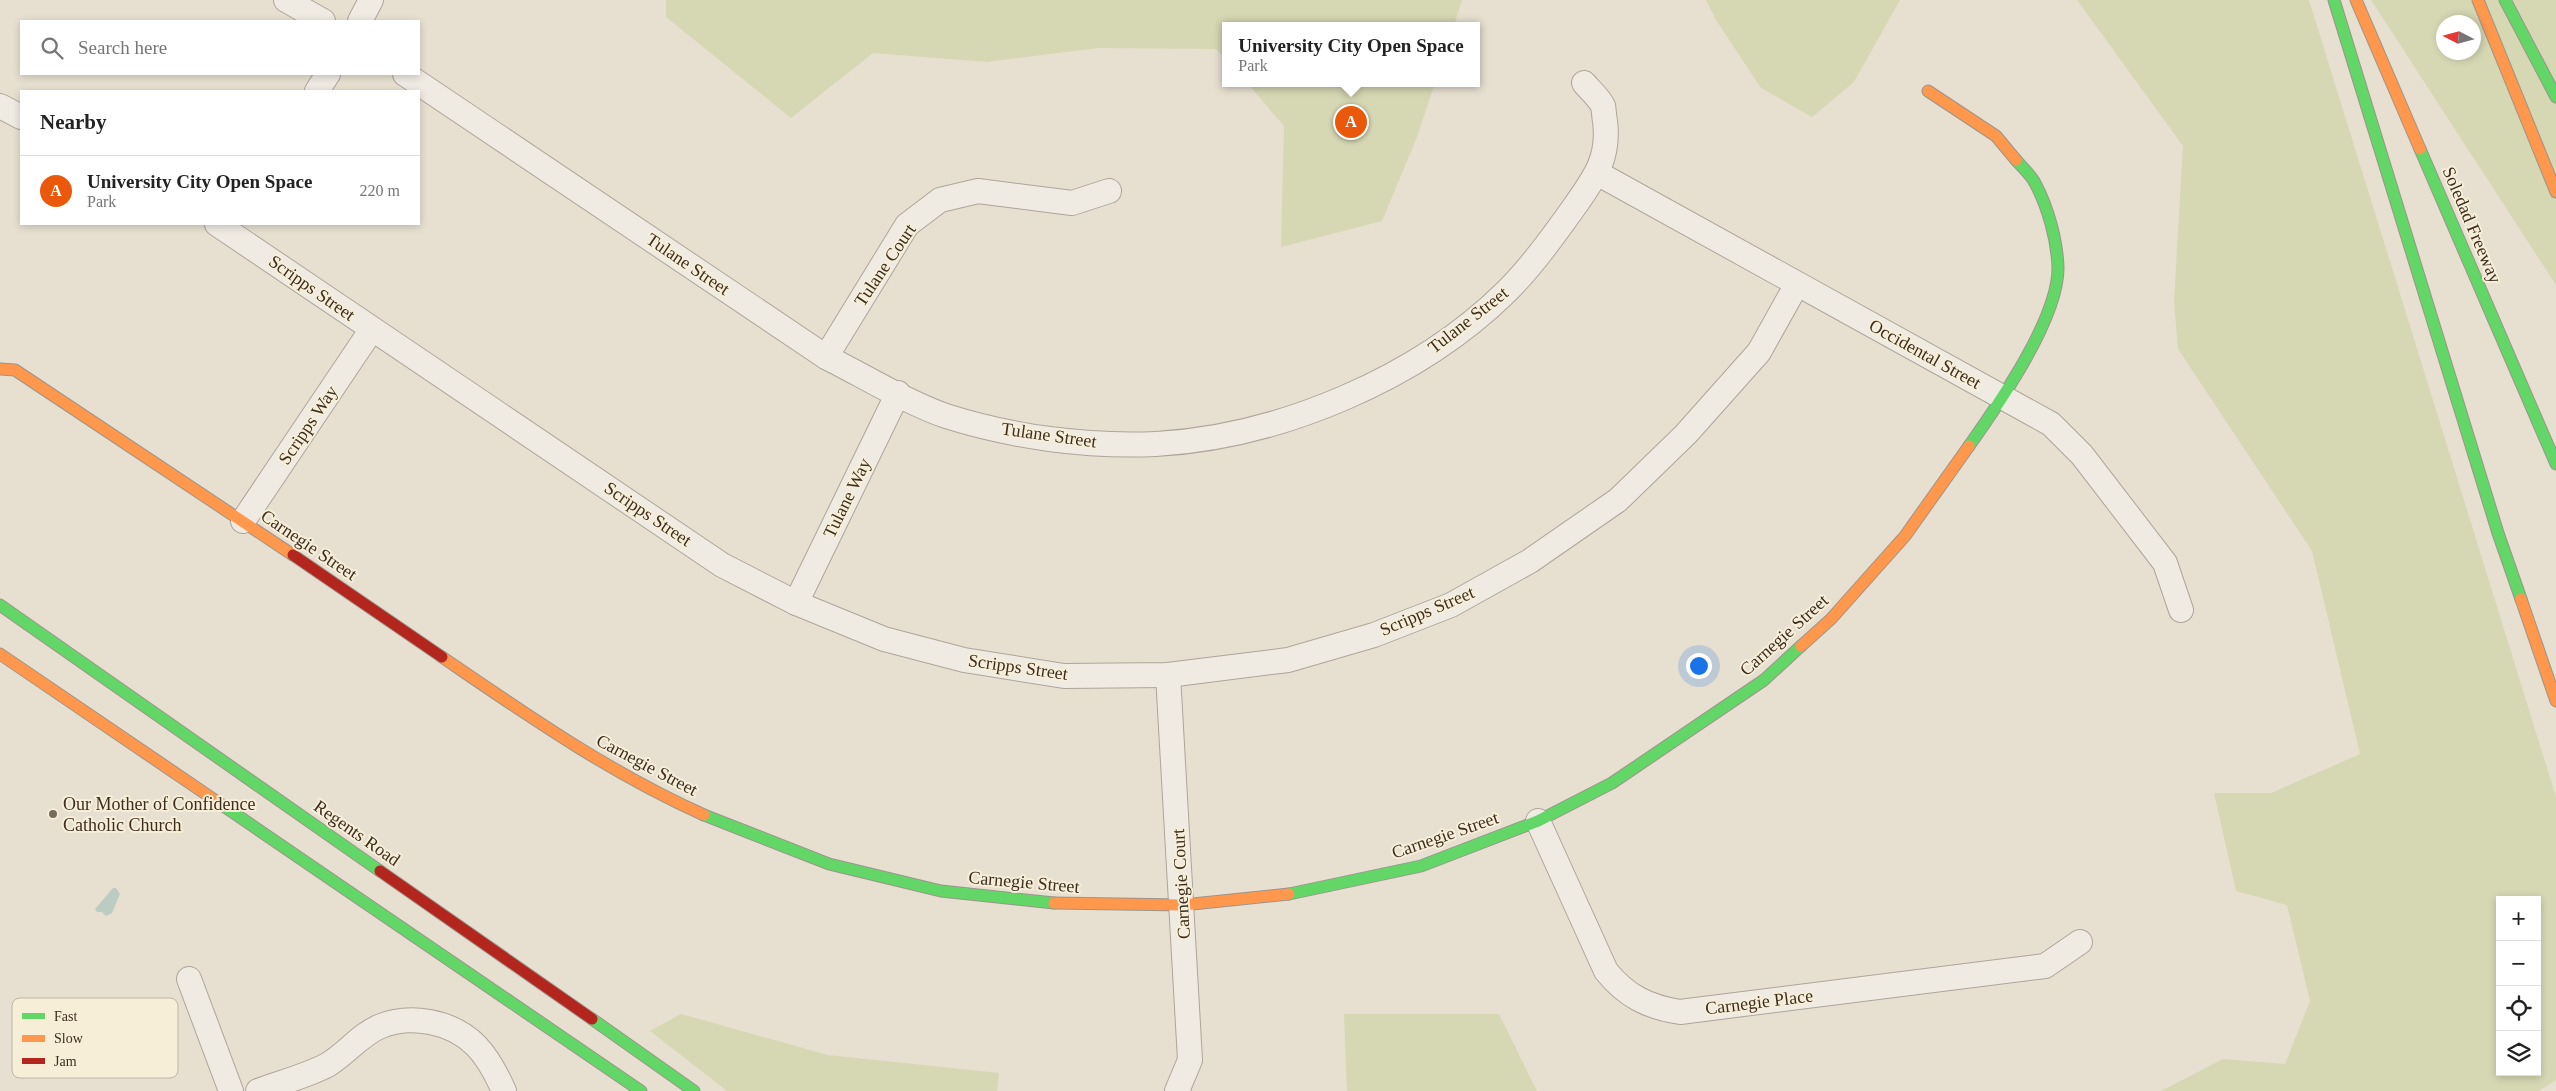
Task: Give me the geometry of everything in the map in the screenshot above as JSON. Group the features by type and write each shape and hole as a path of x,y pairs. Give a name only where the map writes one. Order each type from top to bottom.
{"main road":[{"path":"2334,0 2498,533 2556,701"},
{"name":"Soledad Freeway","path":"2356,0 2556,464"},
{"path":"2478,0 2556,192"},
{"path":"2505,0 2556,97"},
{"name":"Carnegie Street","path":"0,369 15,370 243,521 567,742 660,795 741,831 829,864 941,891 1072,905 1182,905 1282,896 1421,866 1538,821 1612,783 1764,680 1831,619 1905,536 2004,397 2050,309 2058,268 2050,220 2035,182 1996,136 1928,91"},
{"name":"Regents Road","path":"0,605 694,1091"},
{"path":"0,654 641,1091"}],"street":[{"path":"286,0 321,20"},
{"path":"361,20 371,0"},
{"path":"318,90 327,75"},
{"name":"Tulane Street","path":"406,75 826,357 898,393 944,415 1019,435 1086,442 1156,444 1239,433 1320,409 1405,366 1452,337 1506,291 1554,236 1598,173 1608,140 1603,107 1584,83"},
{"path":"0,106 20,116"},
{"name":"Occidental Street","path":"1598,173 2051,424 2082,455 2165,563 2180,610"},
{"name":"Tulane Court","path":"826,357 907,225 940,200 978,191 1072,203 1109,191"},
{"name":"Scripps Street","path":"226,226 372,329 722,565 796,602 884,639 964,660 1064,676 1168,675 1288,660 1374,634 1451,605 1530,562 1618,500 1686,434 1759,352 1797,284"},
{"name":"Scripps Way","path":"243,521 372,329"},
{"name":"Tulane Way","path":"796,602 898,393"},
{"name":"Carnegie Court","path":"1168,675 1190,1060 1177,1091"},
{"name":"Carnegie Place","path":"1538,821 1606,971 1624,990 1647,1004 1660,1009 1680,1012 2045,966 2080,942"},
{"path":"189,979 231,1091"},
{"path":"258,1091 329,1064 363,1036 382,1025 412,1019 449,1026 472,1040 494,1067 504,1091"}],"green space":[{"path":"666,0 1462,0 1455,22 1222,22 1222,56 1216,49 1098,48 987,62 873,53 791,118 666,17"},
{"path":"1706,0 1900,0 1854,82 1812,117 1761,88 1716,20"},
{"path":"2077,0 2309,0 2556,797 2556,1080 2539,1091 2161,1091 2223,1059 2285,1064 2310,1001 2287,905 2236,891 2214,793 2271,793 2360,754 2312,551 2178,349 2174,302 2183,146"},
{"path":"2371,0 2556,0 2556,285"},
{"path":"1250,87 1434,87 1417,137 1382,221 1281,247 1284,126"},
{"path":"681,1014 828,1055 999,1073 997,1091 727,1091 650,1031"},
{"path":"1344,1014 1499,1014 1537,1091 1347,1091"}],"shaded area":[{"path":"113,888 116,888 120,894 112,913 106,916 95,909"}],"traffic: fast":[{"path":"2334,0 2498,533 2521,599"},
{"path":"2505,0 2556,97"},
{"path":"2420,149 2556,464"},
{"path":"1969,446 2025,360 2049,311 2056,288 2057,257 2048,213 2033,180 2016,160"},
{"path":"0,605 380,871"},
{"path":"1289,894 1421,866 1538,821 1612,783 1764,680 1801,646"},
{"path":"222,805 641,1091"},
{"path":"704,815 829,864 941,891 1054,903"},
{"path":"592,1019 694,1091"}],"traffic: slow":[{"path":"2356,0 2420,149"},
{"path":"2478,0 2556,192"},
{"path":"1928,91 1996,136 2016,160"},
{"path":"0,369 15,370 293,555"},
{"path":"1801,646 1831,619 1905,536 1969,446"},
{"path":"2521,599 2556,701"},
{"path":"0,654 222,805"},
{"path":"442,657 602,762 669,799 704,815"},
{"path":"1054,903 1183,905 1289,894"}],"traffic: jam":[{"path":"293,555 442,657"},
{"path":"380,871 592,1019"}],"place":[{"name":"University City Open Space","path":"1351,122"},
{"name":"Our Mother of Confidence Catholic Church","path":"53,814"}]}
